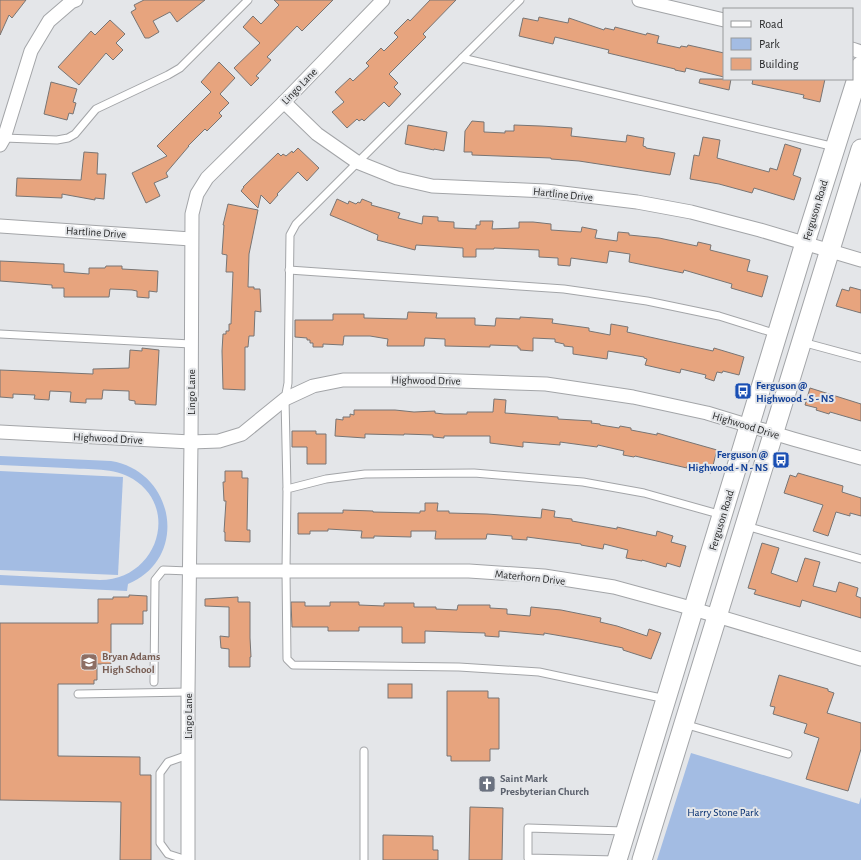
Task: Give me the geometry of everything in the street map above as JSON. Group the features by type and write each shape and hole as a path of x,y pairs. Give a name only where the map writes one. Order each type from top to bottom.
{"main road":[{"name":"Ferguson Road","path":"617,860 777,334 861,66"},
{"path":"642,860 716,616 746,526 829,250 860,154"}],"street":[{"path":"2,142 31,51 50,21 71,2 76,0"},
{"name":"Lingo Lane","path":"187,860 192,214 197,194 207,178 284,102 383,0"},
{"path":"639,0 723,20"},
{"name":"Hartline Drive","path":"284,102 317,134 357,162 397,178 432,186 546,191 637,202 691,212 760,230 861,260"},
{"name":"Hartline Drive","path":"0,226 191,239"},
{"name":"Highwood Drive","path":"0,432 191,442 219,441 242,434 285,399 313,386 343,380 430,380 546,384 633,397 707,413 774,434 861,458"},
{"name":"Materhorn Drive","path":"189,571 469,571 544,576 614,587 861,658"}],"lane":[{"path":"2,142 57,140 68,138 75,134 96,109 180,68 248,0"},
{"path":"520,0 296,224 290,235 288,383 285,399 287,489 287,659 293,665 459,667 539,672 666,699"},
{"path":"462,58 835,147"},
{"path":"290,270 564,289 654,302 719,316 777,334"},
{"path":"0,334 191,344"},
{"path":"802,342 861,358"},
{"path":"287,489 326,479 365,474 474,472 583,482 644,493 722,515"},
{"path":"746,526 861,559"},
{"path":"154,682 155,580 163,570 189,571"},
{"path":"78,694 188,692"},
{"path":"684,724 788,754"},
{"path":"364,750 364,860"},
{"path":"187,860 168,854 160,843 160,773 168,762 188,755"},
{"path":"617,860 528,858 528,828 626,831"}],"green space":[{"path":"0,456 111,461 133,468 150,481 161,498 167,517 167,537 160,556 147,572 128,584 127,591 0,585 0,575 100,580 119,577 136,568 148,556 156,541 158,524 156,507 148,492 126,475 118,472 101,470 0,465"},
{"path":"0,471 123,477 118,575 0,570"},
{"name":"Harry Stone Park","path":"691,753 859,804 861,797 861,860 657,860"}],"building":[{"path":"0,0 26,0 12,18 9,15 0,35"},
{"path":"144,0 205,0 177,22 170,12 153,21 159,32 149,38 145,38 131,12 136,9 134,5"},
{"path":"274,0 333,0 302,31 297,26 267,57 271,60 256,76 259,78 251,86 234,68 260,43 243,27 253,16 261,24 279,5"},
{"path":"430,0 456,0 423,34 426,37 389,74 398,83 394,87 401,94 389,107 384,102 364,121 362,119 359,121 357,119 347,128 332,112 344,102 335,92 350,78 353,81 369,66 366,63 381,48 384,51 398,37 394,33 408,19 410,21"},
{"path":"539,17 568,23 569,18 604,30 605,28 614,30 615,27 646,35 647,33 659,36 657,43 680,48 681,46 687,47 688,45 723,53 723,77 686,68 685,72 675,70 608,53 609,50 555,37 553,44 519,36 523,18 538,21"},
{"path":"110,20 125,34 116,43 123,50 113,60 106,53 79,85 58,67 91,31 95,35"},
{"path":"219,62 235,78 220,94 229,103 219,113 222,116 207,131 205,129 188,146 166,173 168,177 154,183 160,196 146,203 132,173 167,156 157,146 211,92 201,82"},
{"path":"700,79 731,80 729,90 699,83"},
{"path":"753,80 825,80 820,102 803,98 804,95 752,84"},
{"path":"51,82 77,89 73,102 76,103 73,114 69,113 67,120 44,114"},
{"path":"472,121 484,122 484,132 505,133 505,131 514,131 514,125 572,128 571,136 626,142 627,135 644,138 643,146 646,148 675,153 670,175 551,158 472,155 472,152 464,152 465,131"},
{"path":"408,125 447,132 444,151 405,144"},
{"path":"703,137 720,140 717,158 769,172 770,168 777,170 785,144 801,149 793,175 801,178 794,200 754,188 752,193 719,184 690,179 694,155 699,156"},
{"path":"298,148 319,168 307,181 298,172 277,194 278,195 270,204 261,195 258,208 241,191 243,187 278,153 281,156 283,154 286,156 292,151 293,153"},
{"path":"84,152 98,153 97,174 106,174 104,199 95,198 95,200 62,194 62,198 16,196 17,178 81,180"},
{"path":"337,199 348,204 349,201 356,204 358,202 360,203 362,199 372,203 371,205 400,213 398,218 422,224 423,216 438,217 438,221 454,222 454,228 476,229 476,225 480,225 480,221 493,221 492,229 519,228 519,222 533,222 551,224 551,230 581,232 582,227 597,230 595,238 617,241 618,232 629,233 629,235 659,238 697,246 698,242 711,245 710,250 750,260 747,271 768,276 762,297 731,288 732,284 684,270 683,273 629,262 630,254 609,251 607,263 571,258 570,266 558,265 558,258 539,257 539,250 494,248 476,249 476,257 463,257 463,248 416,245 415,250 377,240 378,235 330,215"},
{"path":"228,204 258,210 249,254 248,287 260,289 261,312 255,311 254,336 249,336 248,347 245,347 245,390 223,389 223,334 226,334 226,331 229,331 229,324 231,324 233,272 226,272 227,255 222,254 223,225"},
{"path":"0,261 64,264 64,272 89,274 89,268 105,268 106,266 122,266 122,269 158,271 157,292 149,291 149,298 137,297 137,291 110,289 109,297 64,297 64,288 52,288 52,285 0,281"},
{"path":"850,287 861,290 861,313 836,306 842,289 849,291"},
{"path":"408,312 437,313 436,318 475,318 475,325 495,326 496,318 520,319 520,317 553,319 552,323 589,328 589,331 610,335 611,324 628,327 627,332 713,351 714,348 744,357 739,375 723,371 722,373 717,372 714,381 705,378 706,375 681,369 680,373 645,365 647,359 644,357 608,351 607,359 573,354 573,347 564,346 564,344 555,342 555,339 533,338 533,351 520,350 518,346 445,346 445,339 425,338 424,346 387,346 388,339 370,336 344,336 343,345 323,344 323,347 313,347 313,343 310,343 310,340 307,340 307,338 295,337 295,320 333,320 333,314 364,314 364,318 407,319"},
{"path":"142,348 159,350 156,405 135,404 135,401 129,400 129,391 103,390 102,399 86,399 86,403 70,402 71,392 50,391 49,400 34,399 35,395 13,394 13,398 0,397 0,370 93,374 93,369 129,368 130,350 142,351"},
{"path":"810,388 861,404 861,421 830,412 829,414 816,410 817,408 805,405"},
{"path":"494,399 506,400 505,413 592,421 591,423 600,425 619,428 620,426 631,428 631,430 657,435 657,433 717,450 711,473 687,466 687,468 635,456 623,455 624,451 598,445 597,447 560,442 560,445 523,442 523,447 490,443 490,436 444,436 444,438 433,437 433,435 365,434 365,438 335,436 336,419 343,420 343,417 350,417 350,414 354,415 354,410 395,410 414,412 435,411 435,413 444,414 493,412"},
{"path":"292,431 316,431 316,434 326,434 326,464 307,464 307,447 292,447"},
{"path":"225,471 242,471 242,478 248,478 247,530 250,530 250,542 225,541 224,532 226,501 224,501 223,482 225,482"},
{"path":"798,473 843,486 842,492 861,498 861,516 850,513 850,516 836,512 828,536 813,531 823,505 784,493 790,475 796,477"},
{"path":"425,503 438,503 437,511 449,511 449,513 541,518 542,509 555,511 554,517 572,519 572,521 617,529 617,527 656,536 657,531 673,536 671,542 686,546 680,567 667,563 666,567 642,560 626,558 628,550 604,544 603,549 581,544 527,537 527,540 512,539 512,536 487,534 486,539 435,539 436,531 411,531 411,537 374,536 374,538 361,538 362,531 328,529 328,531 310,531 310,534 298,534 298,513 343,513 343,510 420,513 420,511 425,511"},
{"path":"762,543 779,548 771,573 797,582 805,558 820,562 813,586 836,592 839,582 858,588 856,596 861,598 861,618 802,600 800,607 754,594 756,590 748,588"},
{"path":"129,595 147,596 147,611 143,611 143,624 111,624 111,664 97,664 97,680 94,680 94,684 58,684 58,756 140,757 140,775 151,775 151,860 120,860 121,802 0,800 0,623 98,623 98,599 129,597"},
{"path":"238,597 238,602 250,602 250,667 229,667 229,649 221,648 220,636 229,637 229,607 205,606 205,599"},
{"path":"291,602 305,602 305,606 330,606 330,602 359,602 359,605 384,606 384,603 414,603 414,607 436,607 436,609 457,610 458,605 490,605 490,608 507,609 507,614 530,616 531,607 561,610 601,618 600,622 647,636 649,629 661,633 651,659 623,650 623,648 544,633 544,635 499,631 499,637 485,636 485,633 425,631 425,643 402,643 402,627 359,627 359,631 328,631 328,627 292,627"},
{"path":"779,675 828,689 828,691 834,693 827,713 861,723 861,749 848,791 806,779 819,738 804,733 807,724 773,714 775,707 770,706"},
{"path":"388,684 412,684 412,698 388,698"},
{"name":"Saint Mark Presbyterian Church","path":"447,691 488,691 488,698 499,698 499,749 490,749 490,761 451,761 451,756 447,756"},
{"path":"470,807 503,808 502,860 469,860"},
{"path":"383,835 433,836 433,850 438,850 438,860 383,860"}],"place":[{"name":"Ferguson @ Highwood - S - NS","path":"743,391"},
{"name":"Ferguson @ Highwood - N - NS","path":"781,460"},
{"name":"Bryan Adams High School","path":"89,662"},
{"name":"Saint Mark Presbyterian Church","path":"487,784"}]}
